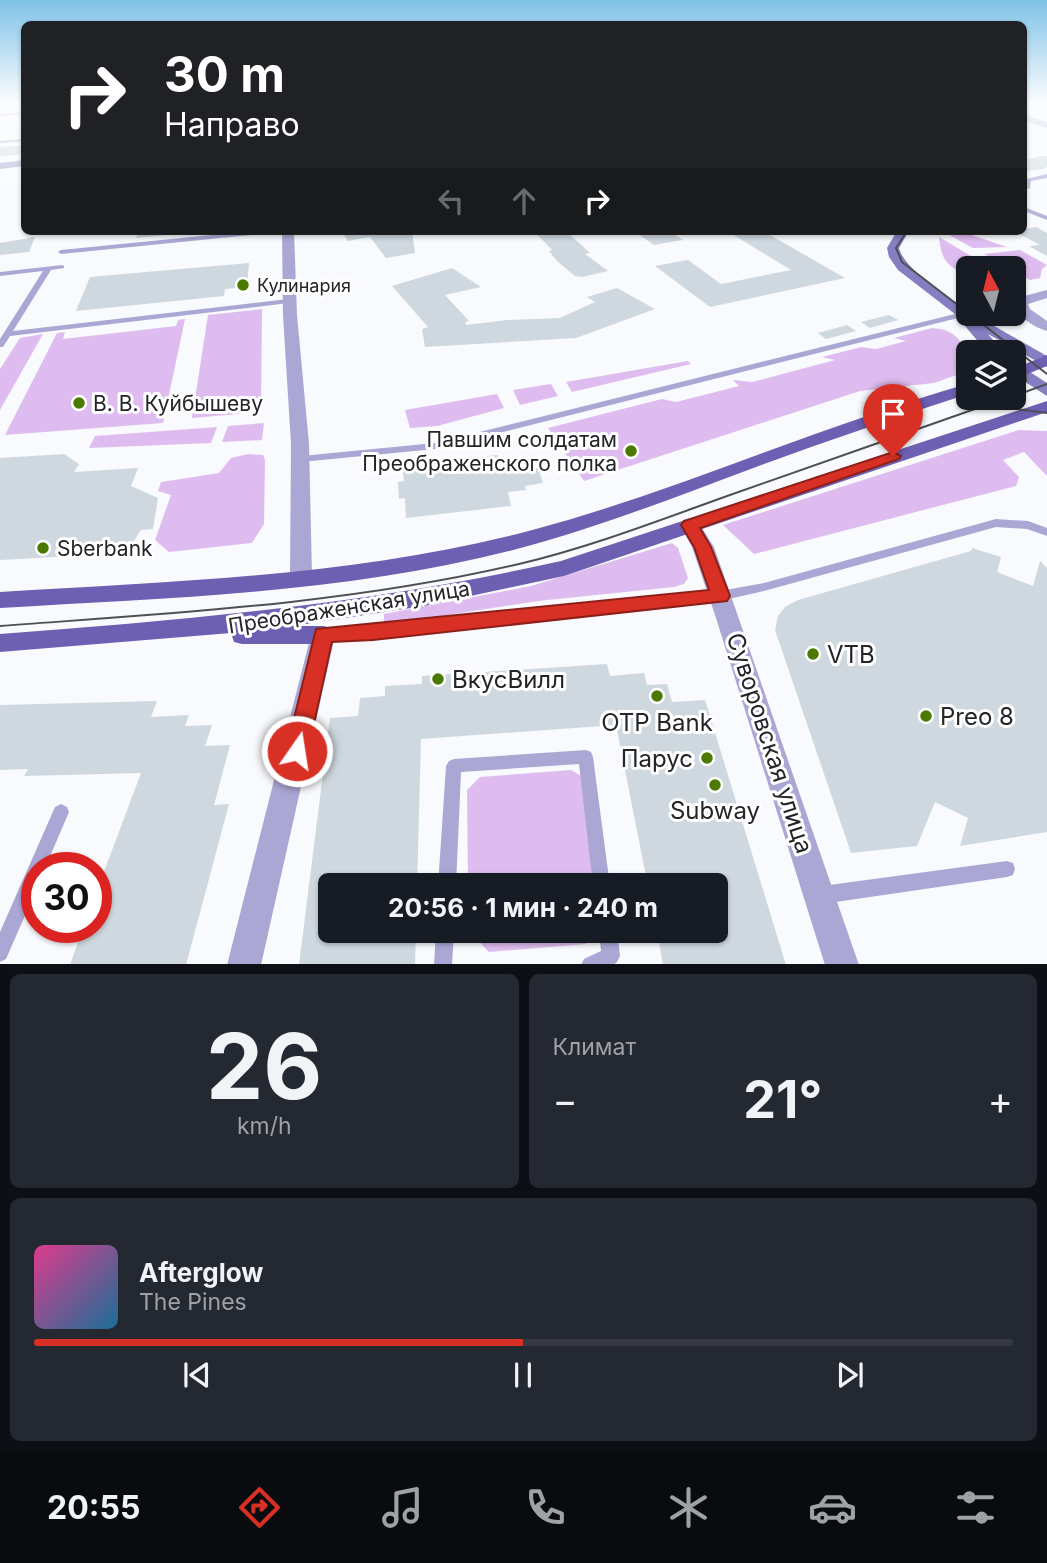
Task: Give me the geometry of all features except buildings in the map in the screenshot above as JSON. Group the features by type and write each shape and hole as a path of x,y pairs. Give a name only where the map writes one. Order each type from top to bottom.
{"main road":[{"path":"901,235 893,248 898,262 956,307"},
{"path":"974,326 986,340"},
{"path":"986,326 1046,361"},
{"path":"1026,368 1046,361"},
{"path":"1026,377 1047,391"},
{"name":"Преображенская улица","path":"0,600 230,585 448,556 544,534 631,508 868,420 956,393"},
{"name":"Преображенская улица","path":"0,643 221,627 354,610 460,592 564,568 1047,405"},
{"path":"221,627 239,635 323,635"}],"street":[{"path":"0,166 21,163"},
{"path":"288,235 289,301 301,459 301,576"},
{"path":"1026,299 1047,294"},
{"path":"1026,313 1047,327"},
{"name":"Суворовская улица","path":"690,525 703,547 720,596 842,964"},
{"path":"244,964 323,635"}],"lane":[{"path":"1027,187 1028,180 1047,176"},
{"path":"1027,210 1047,218"},
{"path":"61,252 231,235"},
{"path":"0,274 62,267"},
{"path":"0,345 49,268"},
{"path":"7,334 289,301"},
{"path":"301,459 435,446 956,316"},
{"path":"323,635 373,633 720,596 996,523 1028,524 1047,532"},
{"path":"448,873 454,766 586,757 600,873"},
{"path":"44,852 61,812"},
{"path":"820,895 1007,869"},
{"path":"0,953 21,905"},
{"path":"443,964 444,943"},
{"path":"590,964 612,960"}],"shaded area":[{"path":"949,235 972,235 1007,247 973,248"},
{"path":"939,237 971,256 956,256 956,270 947,262"},
{"path":"1020,250 1047,265 1042,269 1040,278 1030,280 1026,278 1026,256 984,254"},
{"path":"262,309 261,412 192,418 208,315"},
{"path":"185,319 163,423 5,435 57,333 65,332 63,339 176,326 178,320"},
{"path":"932,328 949,332 959,340 956,340 956,375 934,383 860,391 584,481 548,428 662,399 676,402 739,386 733,380 753,382 835,360 822,357 861,347 876,349 906,341 894,338"},
{"path":"43,334 0,410 0,369 20,338"},
{"path":"688,361 691,364 572,392 566,382"},
{"path":"551,384 558,396 520,405 513,390"},
{"path":"497,394 504,408 437,426 410,428 405,410"},
{"path":"264,423 262,440 222,442 228,426"},
{"path":"217,427 211,443 89,448 95,436"},
{"path":"1019,430 1047,431 1047,476 1024,452 1003,460 1019,477 1016,486 754,554 723,525"},
{"path":"248,454 263,455 265,460 264,524 252,543 169,552 155,540 171,495 158,491 161,482 219,473 231,458"},
{"path":"672,543 678,548 688,578 684,584 674,587 538,601 384,625 384,614 531,586"},
{"path":"571,770 581,776 593,873 468,873 467,790 480,777"},
{"path":"480,943 587,943 586,944 489,952"}],"tram line":[{"path":"904,235 896,248 902,262 1047,374"},
{"path":"1026,392 1047,384"},
{"path":"0,626 326,598 455,578 519,564 625,532 972,410"},
{"path":"1024,410 1047,413"}],"place":[{"name":"Кулинария","path":"243,285"},
{"name":"В. В. Куйбышеву","path":"79,403"},
{"name":"Павшим солдатам Преображенского полка","path":"631,451"},
{"name":"Sberbank","path":"43,548"},
{"name":"VTB","path":"813,654"},
{"name":"ВкусВилл","path":"438,679"},
{"name":"OTP Bank","path":"657,696"},
{"name":"Preo 8","path":"926,716"},
{"name":"Парус","path":"707,758"},
{"name":"Subway","path":"715,785"}],"route":[{"path":"297,751 323,635 373,633 720,596 703,547 690,525 893,456"}]}
